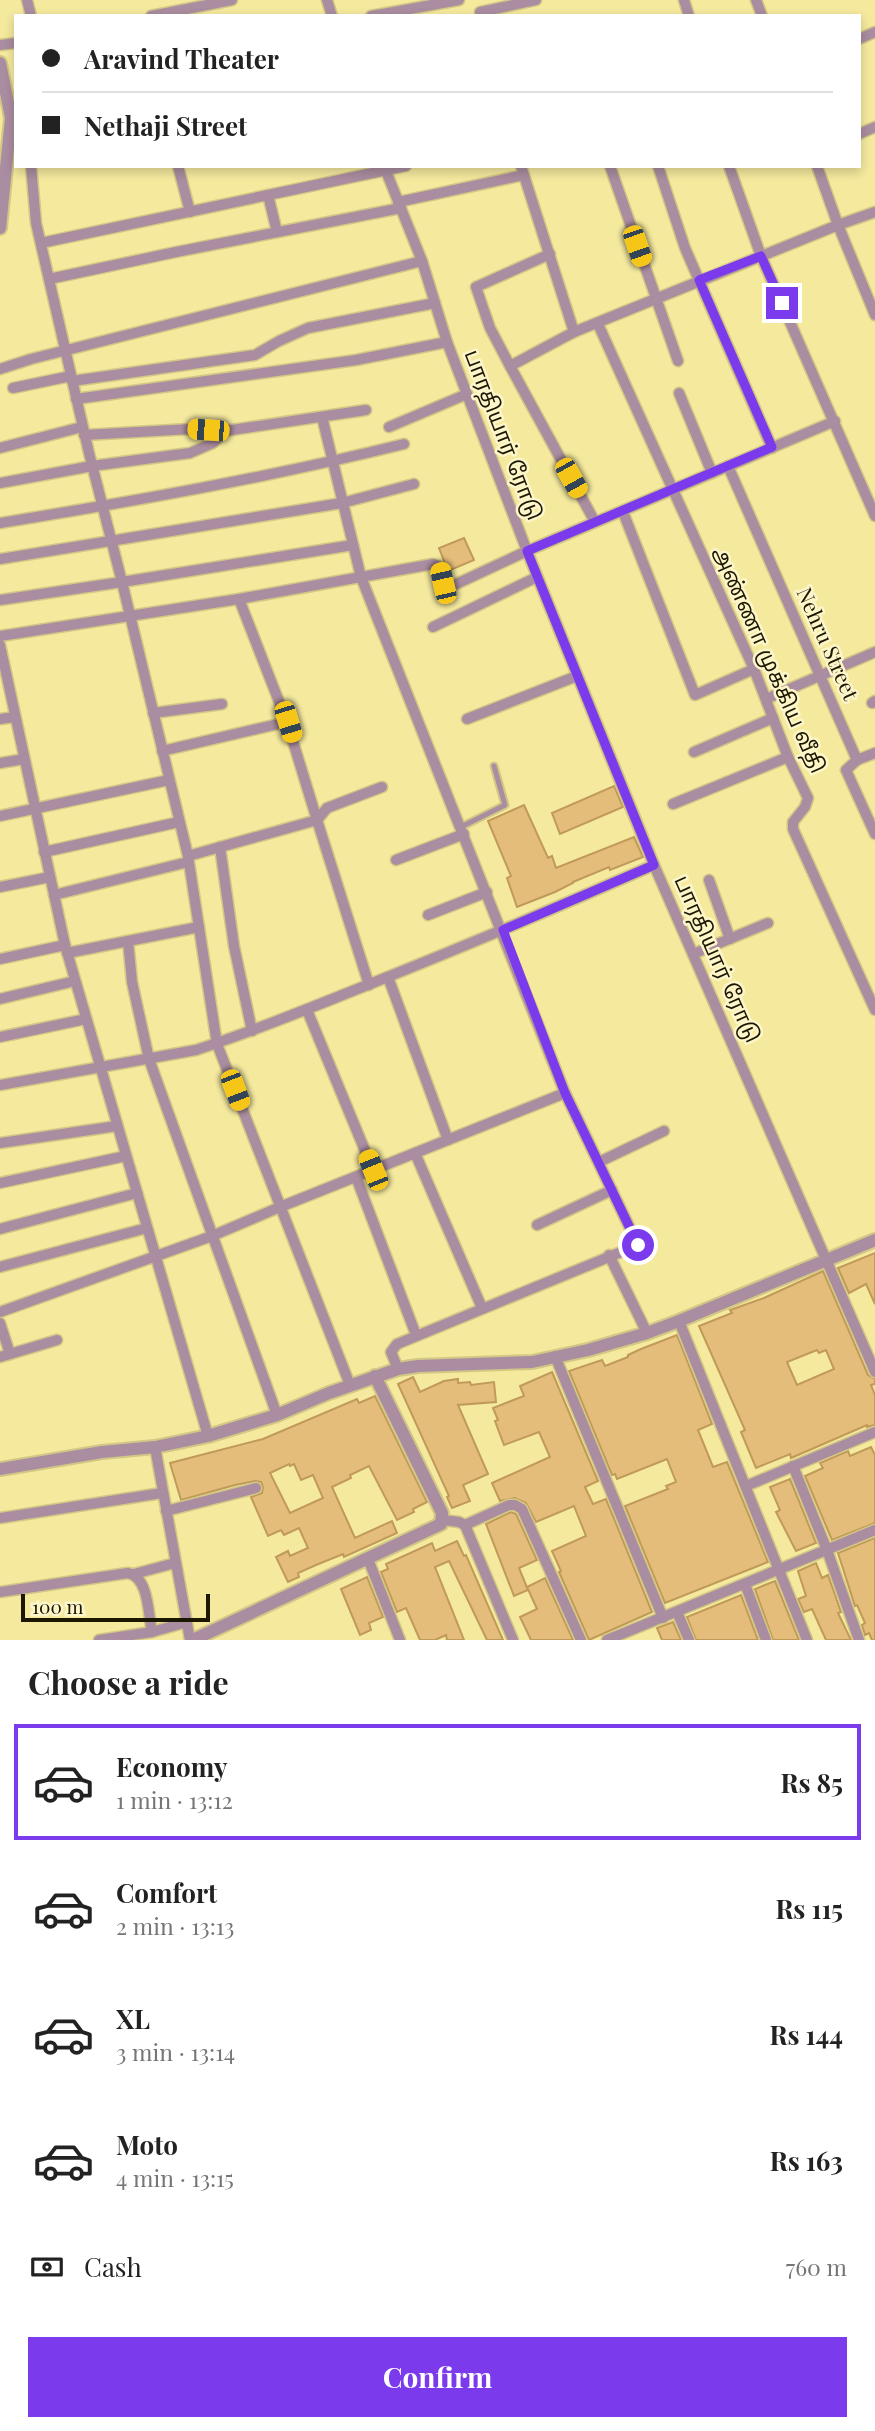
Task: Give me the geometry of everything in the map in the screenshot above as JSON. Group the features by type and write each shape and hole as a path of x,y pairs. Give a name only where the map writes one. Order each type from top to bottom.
{"street":[{"path":"161,14 232,0"},
{"path":"382,14 459,0"},
{"path":"480,12 536,0"},
{"path":"757,2 769,0"},
{"path":"0,63 11,88 12,156 2,182 0,228"},
{"path":"30,168 40,243 83,431 188,859 217,1044 350,1385"},
{"path":"179,168 190,212"},
{"path":"611,168 678,361"},
{"path":"659,168 699,280 772,447"},
{"path":"730,168 761,256 875,516"},
{"path":"818,168 838,225 872,296 875,315"},
{"path":"40,243 385,169"},
{"name":"பாரதியார் ரோடு","path":"385,169 422,261 447,342 537,577 654,865 875,1372"},
{"path":"49,279 399,205 522,171 574,332"},
{"path":"268,195 277,232"},
{"path":"510,366 574,332 875,212"},
{"path":"550,254 477,287 491,328 510,366 596,522"},
{"path":"0,369 422,261"},
{"path":"13,388 255,355 308,328 435,303"},
{"name":"அண்ணா முக்கிய வீதி","path":"598,324 754,669 788,757 808,798 805,807 793,822 793,828 875,1010"},
{"path":"76,399 356,360 447,342"},
{"path":"678,393 712,473"},
{"path":"388,427 467,394"},
{"path":"0,448 83,431 191,429 225,432 366,410"},
{"path":"322,417 361,577 503,930 565,1093 638,1245 416,1335 392,1349 398,1369"},
{"path":"0,636 130,617 436,565 443,583 448,586 835,421"},
{"path":"0,483 92,466 190,453 212,443 225,432"},
{"path":"0,523 332,462 404,444"},
{"name":"Nehru Street","path":"728,466 857,760 846,769 875,834"},
{"path":"0,559 342,503 414,484"},
{"path":"622,512 695,695 754,669"},
{"path":"0,600 353,545"},
{"path":"433,627 537,577"},
{"path":"239,599 288,722 369,985"},
{"path":"0,645 3,676 15,717 66,949 208,1436"},
{"path":"766,699 875,652"},
{"path":"467,719 578,676"},
{"path":"153,713 222,704"},
{"path":"0,719 15,717"},
{"path":"694,752 774,718"},
{"path":"162,751 288,722"},
{"path":"857,760 875,753"},
{"path":"673,804 788,757"},
{"path":"0,763 24,759"},
{"path":"0,816 169,780"},
{"path":"54,895 188,859 220,847 317,820 327,808 382,787"},
{"path":"44,852 179,822"},
{"path":"396,860 462,831"},
{"path":"220,847 240,978 252,1031"},
{"path":"0,1084 149,1059 217,1044 369,985 654,865"},
{"path":"0,887 50,877"},
{"path":"709,880 730,939"},
{"path":"428,915 487,892"},
{"path":"694,954 768,923"},
{"path":"0,959 128,941 199,927"},
{"path":"128,941 132,982 149,1059 277,1415"},
{"path":"388,977 448,1140"},
{"path":"0,999 75,981"},
{"path":"307,1010 373,1170"},
{"path":"0,1037 86,1019"},
{"path":"0,1312 156,1258 565,1093"},
{"path":"0,1143 117,1126"},
{"path":"599,1162 664,1132"},
{"path":"415,1153 482,1308"},
{"path":"0,1183 126,1156"},
{"path":"356,1177 416,1335"},
{"path":"537,1226 612,1191"},
{"path":"0,1229 137,1193"},
{"path":"0,1267 147,1228"},
{"path":"0,1469 102,1452 155,1447 208,1436 277,1415 350,1385 398,1369 511,1363 588,1350 647,1333 875,1240"},
{"path":"609,1255 647,1333"},
{"path":"678,1321 807,1640"},
{"path":"0,1322 5,1356 57,1339"},
{"path":"555,1356 663,1618"},
{"path":"375,1376 443,1520"},
{"path":"746,1486 875,1432"},
{"path":"155,1447 192,1640 368,1559 443,1520 465,1525 513,1640"},
{"path":"793,1466 859,1640"},
{"path":"166,1511 256,1488"},
{"path":"0,1518 162,1493"},
{"path":"465,1525 509,1505 522,1509 581,1640"},
{"path":"607,1640 622,1637 875,1530"},
{"path":"368,1559 400,1640"},
{"path":"0,1592 134,1574 176,1563"},
{"path":"134,1574 142,1583 152,1632"},
{"path":"745,1584 766,1640"},
{"path":"677,1612 689,1640"},
{"path":"99,1640 152,1632 187,1622"}],"lane":[{"path":"462,831 505,805 494,766"}],"building":[{"path":"464,538 474,560 448,571 439,548"},
{"path":"614,786 623,807 560,834 552,813"},
{"path":"524,805 548,858 552,856 556,868 634,837 643,857 610,870 609,867 517,907 507,878 511,876 488,821"},
{"path":"875,1253 875,1304 866,1284 849,1293 838,1268"},
{"path":"823,1271 868,1375 875,1379 875,1384 871,1385 875,1395 875,1425 867,1425 791,1458 790,1454 756,1468 741,1432 745,1430 699,1326 732,1313 730,1310","holes":["817,1350 819,1353 826,1350 834,1369 797,1385 787,1362"]},
{"path":"677,1335 712,1424 698,1430 713,1467 727,1462 768,1562 665,1603 625,1506 668,1489 666,1486 676,1482 667,1459 617,1479 615,1474 612,1475 569,1371 602,1360 605,1366"},
{"path":"552,1372 598,1481 585,1487 593,1504 606,1499 652,1612 589,1640 552,1551 586,1536 574,1506 536,1522 526,1503 515,1498 500,1501 492,1483 550,1457 539,1432 504,1445 493,1408 524,1396 520,1386"},
{"path":"413,1377 420,1392 444,1381 458,1379 458,1383 470,1382 471,1385 494,1382 496,1402 458,1405 488,1474 463,1485 470,1501 452,1508 398,1384"},
{"path":"375,1396 427,1502 397,1520 369,1466 332,1487 355,1538 392,1521 397,1533 344,1557 343,1554 298,1573 299,1577 288,1582 276,1557 288,1551 290,1556 308,1548 299,1528 284,1535 281,1530 268,1536 251,1497 262,1493 261,1482 235,1485 181,1500 170,1463 263,1439 357,1399 359,1403","holes":["289,1464 294,1464 301,1480 313,1475 323,1498 290,1513 270,1473"]},
{"path":"871,1447 875,1455 875,1523 832,1540 805,1476 823,1468 820,1463 848,1451 850,1456"},
{"path":"790,1479 816,1543 796,1551 776,1512 780,1510 770,1487"},
{"path":"511,1512 516,1514 537,1560 519,1568 528,1590 514,1596 486,1524"},
{"path":"875,1538 875,1640 872,1640 869,1633 865,1635 862,1625 865,1623 857,1605 855,1606 838,1553"},
{"path":"457,1541 464,1556 466,1555 503,1640 487,1640 449,1561 435,1567 464,1640 447,1640 446,1635 435,1640 420,1640 406,1608 397,1612 381,1572 388,1569 386,1564 432,1543 435,1551"},
{"path":"816,1563 822,1578 828,1575 841,1612 838,1613 851,1640 826,1640 812,1609 804,1612 798,1599 806,1596 798,1571"},
{"path":"367,1577 383,1617 369,1623 371,1630 360,1635 341,1589"},
{"path":"545,1578 573,1640 531,1640 520,1617 537,1609 527,1587"},
{"path":"775,1581 799,1640 773,1640 755,1589"},
{"path":"741,1595 758,1640 696,1640 687,1617"},
{"path":"673,1622 681,1640 662,1640 657,1628"}],"route":[{"path":"638,1245 565,1093 503,930 654,865 527,551 772,447 699,280 761,256 782,303"}]}
